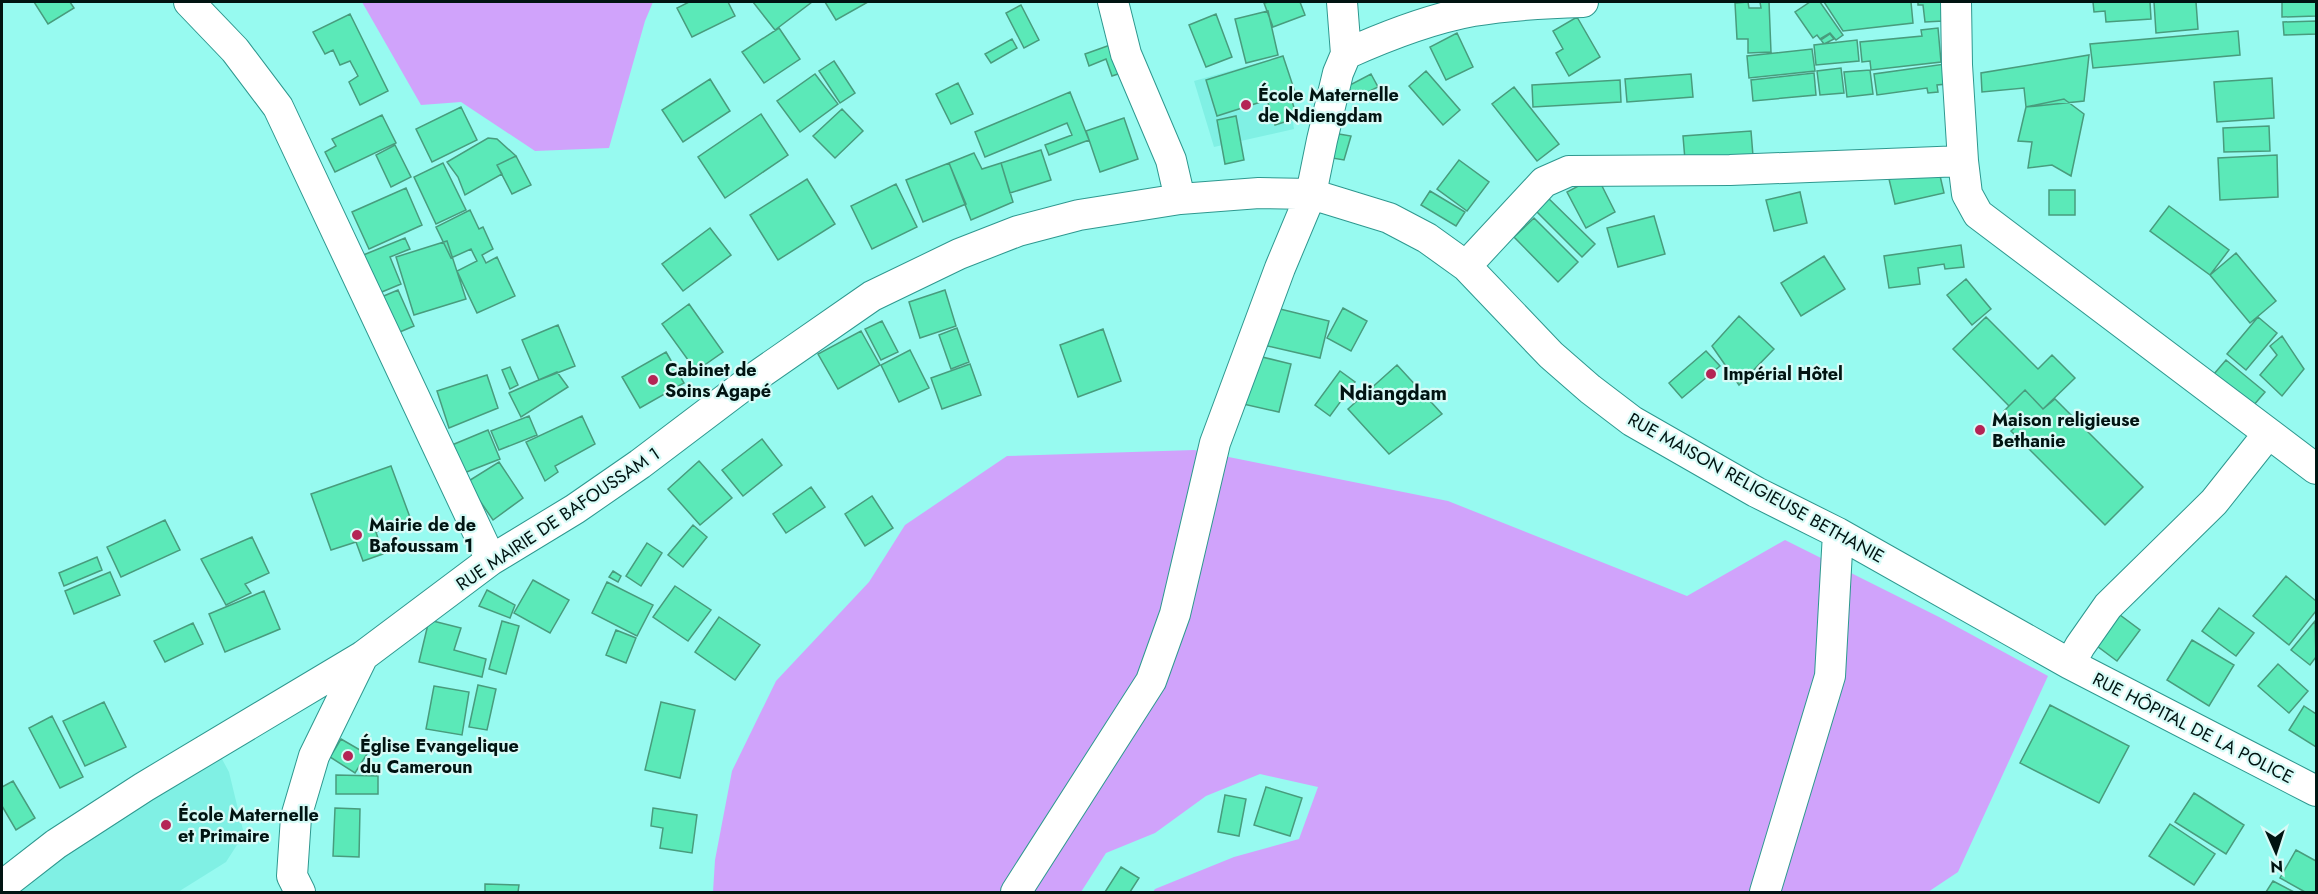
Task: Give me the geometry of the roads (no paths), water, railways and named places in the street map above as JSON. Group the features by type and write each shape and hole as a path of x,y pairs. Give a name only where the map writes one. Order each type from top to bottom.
{"street":[{"path":"189,2 235,50 278,107 491,560"},
{"path":"1113,2 1126,54 1171,160 1180,199"},
{"path":"1016,892 1151,681 1175,614 1215,443 1280,268 1311,194 1338,73 1346,54 1342,2"},
{"path":"1346,54 1404,31 1471,12 1526,4 1583,2"},
{"path":"1956,2 1957,65 1967,194 1978,213 2316,470"},
{"path":"1466,266 1544,182 1569,171 1730,170 1964,161"},
{"name":"RUE MAISON RELIGIEUSE BETHANIE","path":"1180,199 1259,192 1311,194 1389,218 1427,238 1466,266 1551,355 1632,421 1756,492 1838,533 2070,664"},
{"name":"RUE MAIRIE DE BAFOUSSAM 1","path":"2,886 56,844 144,787 363,656 491,560 575,509 640,464 751,380 872,296 959,254 1018,231 1078,215 1180,199"},
{"path":"2070,664 2080,645 2108,606 2214,502 2268,434"},
{"path":"1765,892 1830,676 1838,533"},
{"path":"300,892 292,876 296,817 314,756 363,656"},
{"name":"RUE HÔPITAL DE LA POLICE","path":"2070,664 2316,791"}],"place":[{"name":"École Maternelle de Ndiengdam","path":"1246,105"},
{"name":"Impérial Hôtel","path":"1711,374"},
{"name":"Cabinet de Soins Agapé","path":"653,380"},
{"name":"Maison religieuse Bethanie","path":"1980,430"},
{"name":"Mairie de de Bafoussam 1","path":"357,535"},
{"name":"Église Evangelique du Cameroun","path":"348,756"},
{"name":"École Maternelle et Primaire","path":"166,825"}],"district":[{"name":"Ndiangdam","path":"1393,393"}]}
